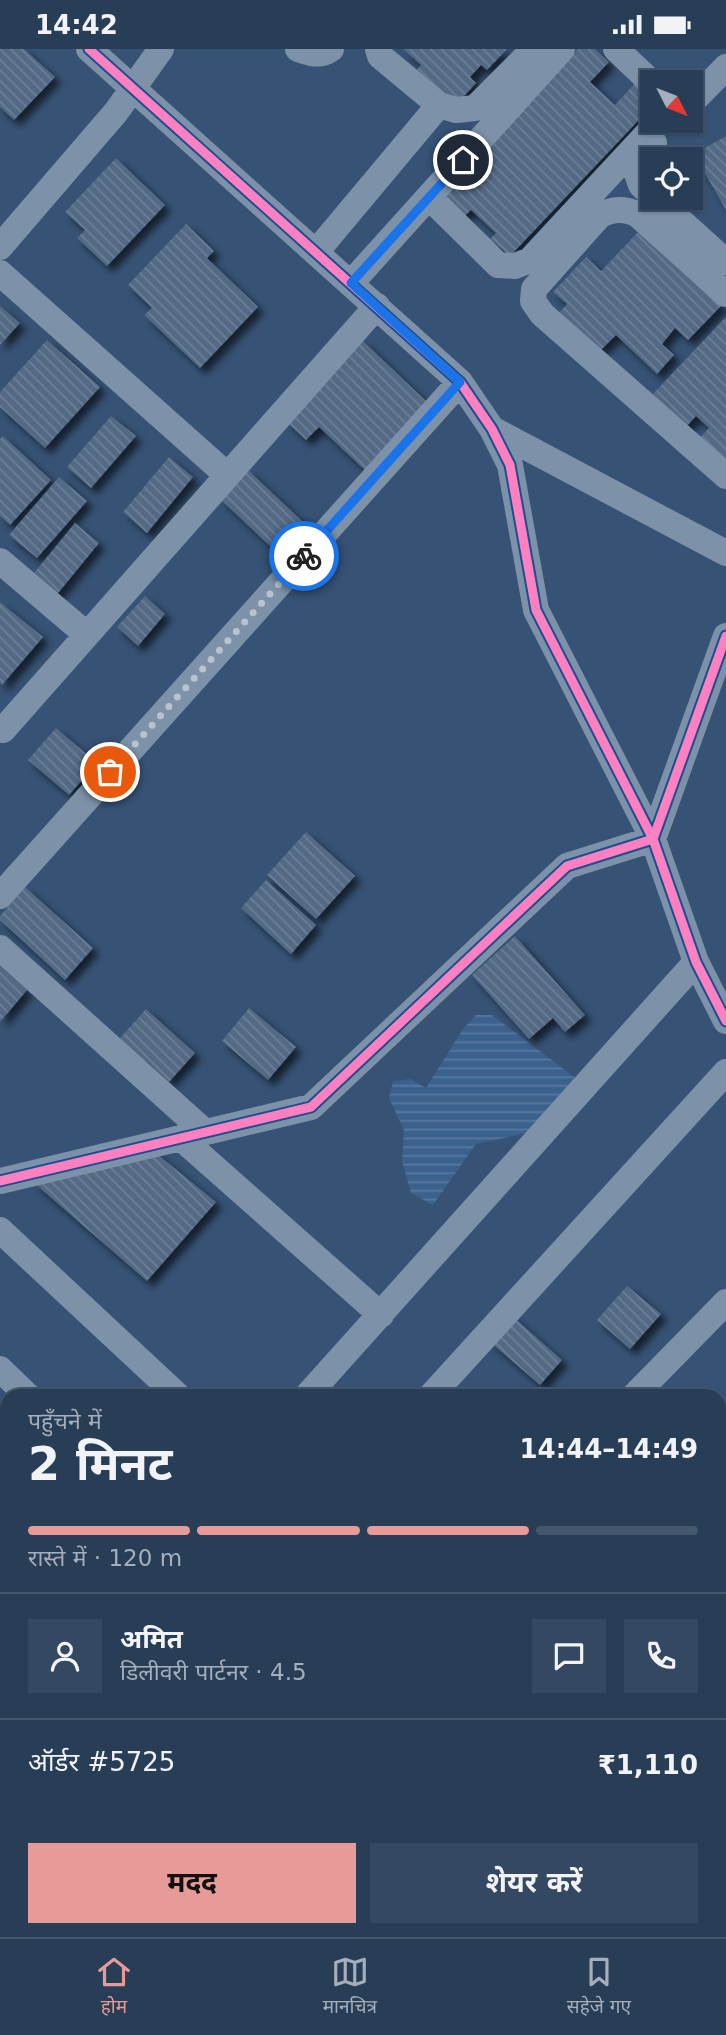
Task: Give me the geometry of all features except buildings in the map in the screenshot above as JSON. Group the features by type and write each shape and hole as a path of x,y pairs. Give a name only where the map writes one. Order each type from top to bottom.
{"street":[{"path":"0,247 134,89 161,49"},
{"path":"298,49 312,54 328,52 331,49"},
{"path":"378,49 380,56 439,104 456,110 475,108 534,49"},
{"path":"351,283 562,49"},
{"path":"616,49 640,72"},
{"path":"99,52 134,89 460,382 492,429 510,465 536,610 653,839 696,962 726,1021"},
{"path":"704,90 726,67"},
{"path":"316,252 439,104"},
{"path":"429,197 498,265 515,266 530,260 648,133"},
{"path":"650,147 663,133"},
{"path":"640,160 636,170 640,182"},
{"path":"726,294 637,214 625,209 600,215 534,289 533,301 542,314 726,475"},
{"path":"668,210 726,262"},
{"path":"0,273 227,475"},
{"path":"3,730 377,306"},
{"path":"0,896 460,382"},
{"path":"492,429 726,553"},
{"path":"0,561 86,634"},
{"path":"653,839 726,636"},
{"path":"0,1181 311,1107 567,866 653,839"},
{"path":"0,948 381,1315"},
{"path":"313,1389 696,962"},
{"path":"437,1389 726,1072"},
{"path":"0,1230 171,1389"},
{"path":"642,1389 726,1301"},
{"path":"0,1369 21,1389"}],"water":[{"path":"476,1015 492,1015 585,1085 527,1133 476,1144 433,1205 411,1193 402,1161 404,1130 389,1098 393,1081 410,1079 426,1088 463,1029"}],"cycle path":[{"path":"89,49 460,382 492,429 510,465 536,610 653,839 696,962 726,1021"},
{"path":"0,1181 311,1107 567,866 653,839 726,636"}],"way so far":[{"path":"110,772 304,556"}],"route":[{"path":"304,556 460,382 351,283 463,160"}]}
